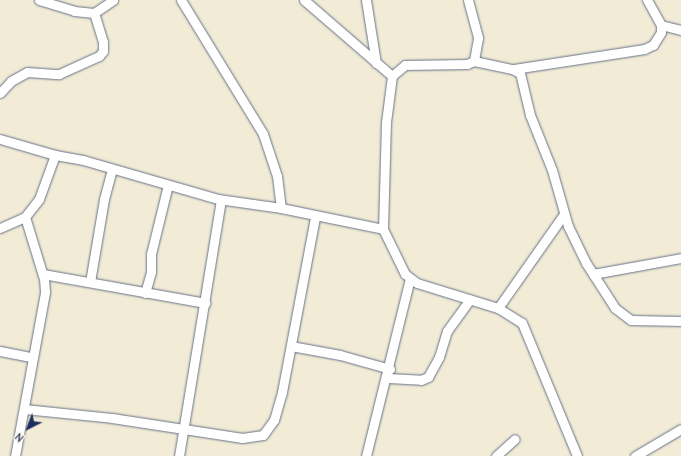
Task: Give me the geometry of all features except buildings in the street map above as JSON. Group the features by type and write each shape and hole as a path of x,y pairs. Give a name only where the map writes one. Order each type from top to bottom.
{"street":[{"path":"39,0 74,11 94,13 113,0"},
{"path":"181,0 263,134 277,176 280,208"},
{"path":"304,0 392,76"},
{"path":"366,0 376,63"},
{"path":"468,0 478,38 474,61"},
{"path":"577,456 526,330 514,316 498,308 417,283 405,274 394,255 383,229 387,116 392,76 405,65 467,64 474,61 514,69 644,49 657,40 661,25 647,0"},
{"path":"0,93 11,81 27,72 59,74 99,56 103,51 103,42 94,13"},
{"path":"661,25 681,30"},
{"path":"514,69 521,75 530,115 552,170 564,214 593,274 607,298 624,316 631,320 681,321"},
{"path":"0,139 55,155 83,160 221,200 280,208 315,217 383,229"},
{"path":"0,228 25,217 39,199 55,155"},
{"path":"90,282 104,199 112,169"},
{"path":"145,293 154,239 168,185"},
{"path":"180,456 221,200"},
{"path":"498,308 564,214"},
{"path":"15,456 45,292 43,274 25,217"},
{"path":"24,409 112,418 242,438 263,435 274,420 291,346 315,217"},
{"path":"593,274 681,258"},
{"path":"43,274 145,293 205,302"},
{"path":"366,456 389,373 410,278"},
{"path":"291,346 340,355 389,373 421,380 428,377 439,357 447,331 470,300"},
{"path":"0,351 32,358"},
{"path":"635,456 681,429"},
{"path":"496,456 515,439"}]}
